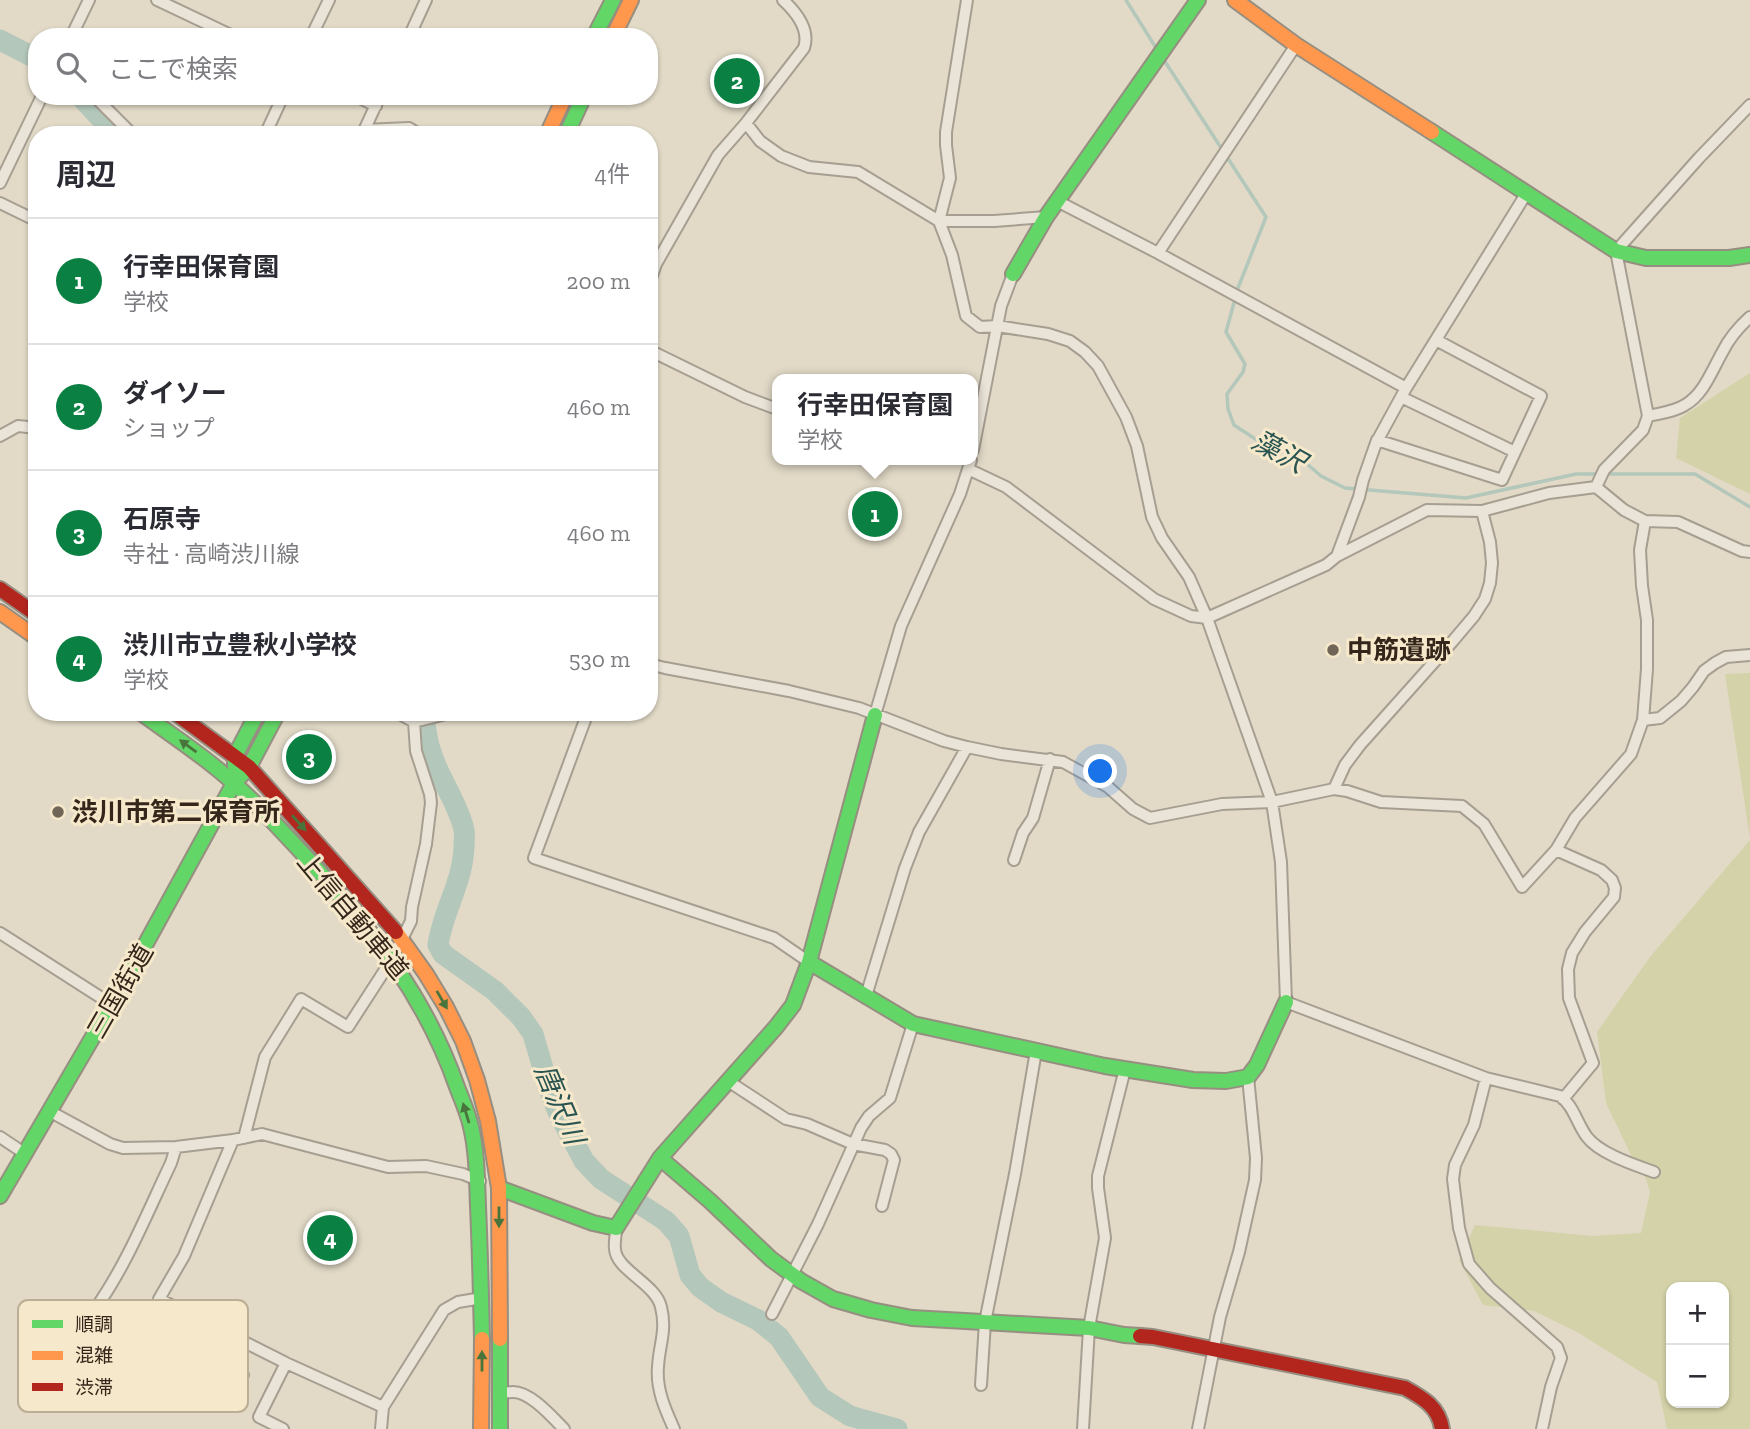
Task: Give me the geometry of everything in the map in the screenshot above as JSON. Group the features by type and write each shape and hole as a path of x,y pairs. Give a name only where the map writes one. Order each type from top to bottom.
{"main road":[{"path":"599,28 613,0"},
{"path":"617,28 631,0"},
{"path":"1013,274 1046,218 1198,0"},
{"path":"1235,0 1296,45 1616,251 1646,258 1729,258 1750,255"},
{"path":"551,126 561,105"},
{"path":"570,126 580,105"},
{"path":"0,589 28,609"},
{"path":"0,612 28,632"},
{"path":"499,1188 593,1223 616,1228 660,1158 776,1027 793,1005 809,961 875,715"},
{"name":"上信自動車道","path":"152,721 234,783 375,935 411,985 446,1051 470,1127 477,1180 482,1298 481,1429"},
{"name":"上信自動車道","path":"186,721 249,767 401,939 433,985 463,1041 488,1121 499,1188 500,1429"},
{"path":"234,783 235,756 253,721"},
{"path":"234,783 249,767 273,721"},
{"name":"三国街道","path":"0,1196 145,948 234,783"},
{"path":"809,961 913,1024 1125,1069 1194,1080 1226,1081 1248,1077 1258,1065 1286,1002"},
{"path":"660,1158 771,1259 801,1281 833,1299 912,1318 1089,1328 1153,1337 1405,1388 1422,1397 1439,1413 1443,1429"}],"street":[{"path":"75,28 89,0"},
{"path":"157,0 216,28"},
{"path":"316,28 329,0"},
{"path":"413,28 426,0"},
{"path":"658,260 718,155 804,48 807,39 804,26 783,0"},
{"path":"939,222 950,178 946,132 967,0"},
{"path":"1158,253 1296,45"},
{"path":"0,183 38,105"},
{"path":"103,105 124,126"},
{"path":"269,126 279,105"},
{"path":"366,126 376,105"},
{"path":"1596,487 1604,470 1643,430 1648,416 1616,251 1750,105"},
{"path":"746,123 760,141 781,156 809,167 858,172 939,222 952,255 966,316 980,327 997,326 1048,334 1070,341 1098,366 1126,418 1137,446 1152,517 1162,538 1189,577 1207,618 1272,802 1282,862 1286,1002 1486,1078 1560,1096 1567,1101 1587,1138 1602,1150 1654,1172"},
{"path":"1337,556 1377,440 1526,194"},
{"path":"1058,201 1158,253 1404,393 1515,452"},
{"path":"0,204 28,217"},
{"path":"939,222 1046,218"},
{"path":"978,420 1001,306 1013,274"},
{"path":"1648,416 1672,411 1687,404 1701,390 1724,348 1750,317"},
{"path":"1377,440 1502,480 1541,396 1436,340"},
{"path":"658,354 772,408"},
{"path":"0,436 18,426 28,427"},
{"path":"875,715 901,626 960,494 969,465"},
{"path":"977,465 1154,599 1191,616 1207,618 1326,565 1337,556 1427,510 1482,511 1549,493 1596,487 1624,510 1645,521 1678,522 1742,551 1750,552"},
{"path":"1334,789 1345,765 1360,745 1460,633 1485,599 1492,563 1482,511"},
{"path":"658,666 789,691 859,708 944,741 967,747 1063,762 1108,787 1133,809 1150,818 1222,804 1272,802 1334,789 1381,802 1462,806 1484,824 1522,887 1556,850 1575,818 1631,754 1643,720 1647,620 1640,550 1645,521"},
{"path":"1643,720 1660,718 1681,701 1704,671 1715,663 1726,657 1750,654"},
{"path":"161,1300 159,1299 184,1256 238,1139 265,1057 301,999 348,1027 392,959 411,921 431,803 416,751 414,722 418,721"},
{"path":"584,721 534,858 774,938 809,961"},
{"path":"866,996 905,868 919,832 967,747"},
{"path":"1014,860 1023,833 1033,818 1050,760"},
{"path":"1556,850 1601,870 1612,880 1615,888 1614,897 1585,932 1572,953 1568,969 1569,998 1593,1063 1563,1099"},
{"path":"0,933 111,1004"},
{"path":"772,1314 818,1224 860,1128 869,1116 890,1098 913,1024"},
{"path":"981,1385 985,1322 1015,1174 1036,1051"},
{"path":"1083,1429 1089,1328 1105,1238 1098,1176 1125,1069"},
{"path":"1198,1429 1220,1317 1240,1252 1255,1180 1256,1158 1248,1077"},
{"path":"1486,1078 1474,1125 1455,1165 1453,1179 1459,1228 1469,1264 1490,1288 1557,1347 1561,1358 1551,1387 1542,1429"},
{"path":"728,1081 786,1119 807,1124 853,1144 885,1150 891,1154 894,1160 882,1206"},
{"path":"51,1112 110,1144 123,1148 176,1147 262,1134 388,1167 426,1166 463,1174 499,1188"},
{"path":"0,1137 24,1153"},
{"path":"101,1300 121,1267 171,1163 176,1147"},
{"path":"616,1228 614,1252 621,1263 654,1293 661,1306 664,1335 658,1367 658,1385 674,1429"},
{"path":"381,1429 383,1407 444,1310 458,1303 482,1298"},
{"path":"248,1344 383,1407"},
{"path":"252,1429 286,1363"},
{"path":"500,1394 513,1391 521,1394 540,1405 564,1429"},
{"path":"258,1418 283,1429"}],"green space":[{"path":"1750,373 1750,494 1676,458 1680,418"},
{"path":"1750,673 1750,838 1725,674"},
{"path":"1750,840 1750,1429 1667,1429 1657,1382 1577,1332 1534,1311 1483,1305 1459,1260 1475,1225 1592,1236 1641,1233 1650,1192 1646,1179 1606,1103 1597,1032 1650,957"}],"waterway":[{"name":"藻沢","path":"1126,0 1158,51"},
{"name":"唐沢川","path":"0,40 28,54"},
{"name":"藻沢","path":"1162,57 1266,217 1238,288 1226,332 1245,364 1243,372 1227,394 1228,409 1234,425 1263,444 1292,451 1321,476 1345,488 1466,498 1576,474 1695,474 1750,507"},
{"name":"唐沢川","path":"88,105 108,126"},
{"name":"唐沢川","path":"425,721 430,750 458,810 464,832 463,859 438,945 443,954 495,991 521,1017 533,1034 558,1112 584,1161 601,1179 666,1221 679,1236 690,1275 700,1287 721,1302 758,1320 779,1337 820,1397 850,1416 897,1429"}],"traffic: fast":[{"path":"599,28 613,0"},
{"path":"1013,274 1046,217 1198,0"},
{"path":"570,126 580,105"},
{"path":"1432,132 1616,251 1646,258 1729,258 1750,255"},
{"path":"499,1188 593,1223 616,1228 660,1158 776,1027 793,1005 809,962 875,715"},
{"path":"152,721 221,772 287,836 374,937 429,1022 465,1107 473,1137 477,1176 482,1339"},
{"path":"235,766 235,756 253,721"},
{"path":"0,1196 122,987 234,783 249,767 273,721"},
{"path":"809,962 913,1024 1105,1066 1193,1080 1226,1081 1248,1077 1257,1065 1286,1002"},
{"path":"660,1158 771,1259 801,1281 833,1299 912,1318 1089,1328 1140,1336"},
{"path":"500,1339 500,1429"}],"traffic: slow":[{"path":"617,28 631,0"},
{"path":"1235,0 1296,45 1432,132"},
{"path":"551,126 561,105"},
{"path":"0,612 28,632"},
{"path":"396,932 426,974 463,1041 488,1121 499,1188 500,1339"},
{"path":"481,1429 482,1339"}],"traffic: jam":[{"path":"0,589 28,609"},
{"path":"186,721 249,767 396,932"},
{"path":"1140,1336 1405,1388 1434,1409 1442,1429"}],"place":[{"name":"ダイソー","path":"737,81"},
{"name":"行幸田保育園","path":"875,514"},
{"name":"中筋遺跡","path":"1333,650"},
{"name":"石原寺","path":"309,757"},
{"name":"渋川市第二保育所","path":"58,812"},
{"name":"渋川市立豊秋小学校","path":"330,1238"}]}
